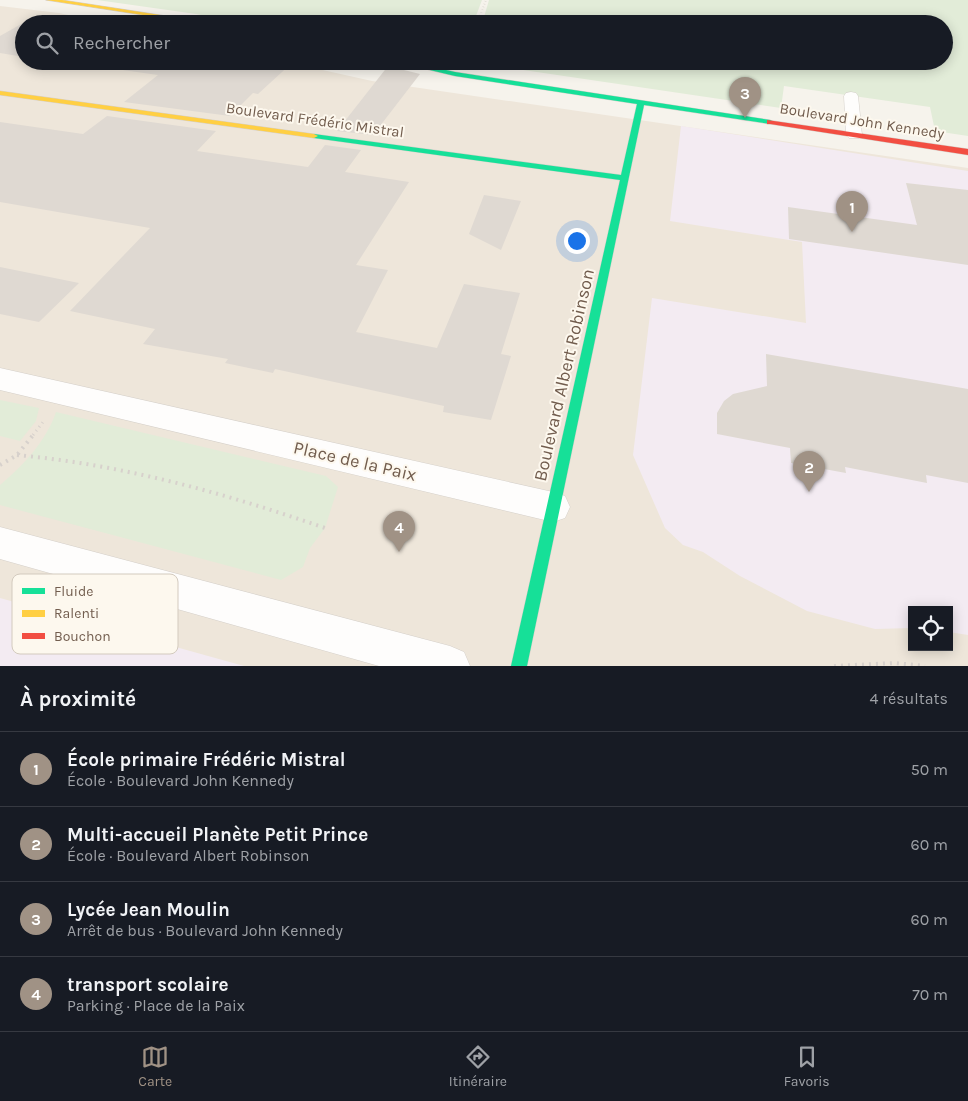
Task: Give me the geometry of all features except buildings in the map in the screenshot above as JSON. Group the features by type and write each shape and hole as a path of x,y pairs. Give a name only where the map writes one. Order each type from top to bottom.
{"street":[{"path":"49,0 153,15"},
{"name":"Boulevard John Kennedy","path":"437,70 968,152"},
{"name":"Boulevard Frédéric Mistral","path":"0,93 626,178"},
{"name":"Boulevard Albert Robinson","path":"553,507 641,103"},
{"name":"Place de la Paix","path":"0,379 553,507"},
{"path":"519,666 553,507"},
{"path":"0,543 113,574"},
{"path":"178,592 450,666"}],"lane":[{"path":"852,96 854,135"}],"path":[{"path":"480,15 486,0"},
{"path":"0,465 17,454 42,424 49,409 71,395"},
{"path":"17,454 54,457 189,483 266,506 325,528"},
{"path":"834,666 895,663 924,666"}],"shaded area":[{"path":"0,6 68,15 15,15 15,70 322,70 372,81 968,168 968,666 0,666"},
{"path":"681,126 968,171 968,635 953,633 953,606 908,606 908,628 875,629 807,611 740,576 703,552 683,545 665,528 633,455 652,298 806,323 802,242 670,221"},
{"path":"0,598 12,601 12,654 178,654 178,648 244,666 0,666"}],"green space":[{"path":"97,0 482,0 476,15 196,14"},
{"path":"489,0 968,0 968,136 935,131 930,107 784,86 781,108 523,70 953,70 953,15 485,15"},
{"path":"0,400 39,408 36,421 20,441 0,436"},
{"path":"56,412 326,476 338,487 325,528 310,548 303,567 281,580 0,505 0,485 40,443"}],"traffic: fast":[{"path":"437,70 770,122"},
{"path":"519,666 641,103"},
{"path":"314,136 626,178"}],"traffic: slow":[{"path":"49,0 153,15"},
{"path":"0,93 314,136"}],"traffic: jam":[{"path":"770,122 968,152"}],"place":[{"name":"Lycée Jean Moulin","path":"745,118"},
{"name":"École primaire Frédéric Mistral","path":"852,232"},
{"name":"Multi-accueil Planète Petit Prince","path":"809,492"},
{"name":"transport scolaire","path":"399,552"}]}
